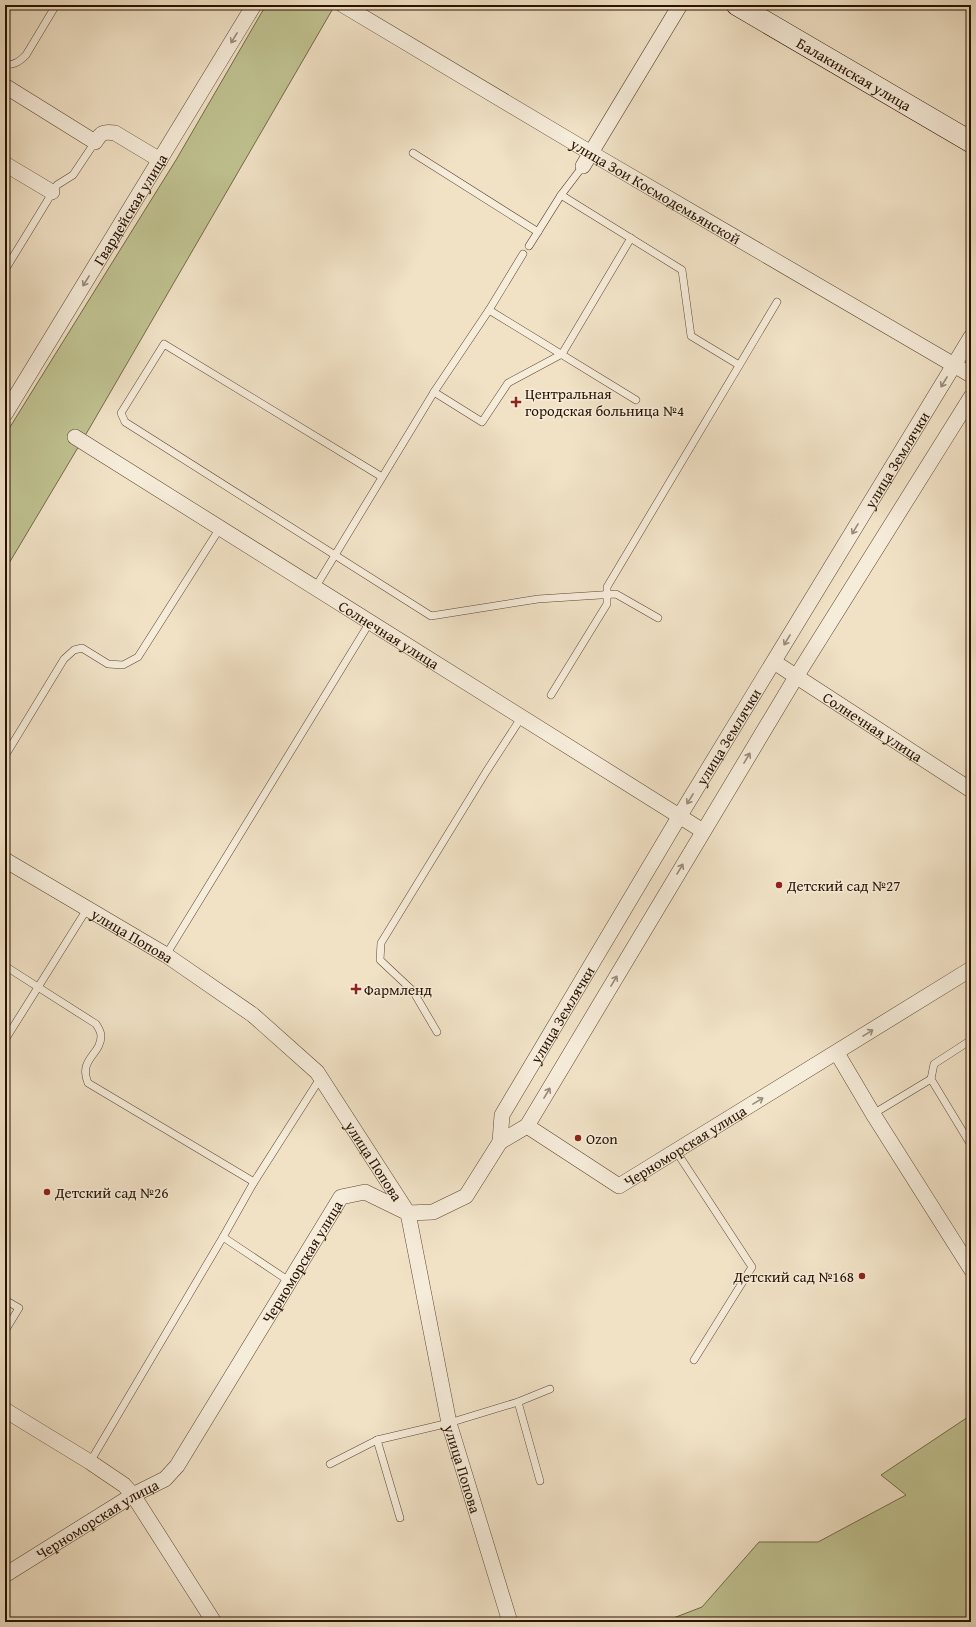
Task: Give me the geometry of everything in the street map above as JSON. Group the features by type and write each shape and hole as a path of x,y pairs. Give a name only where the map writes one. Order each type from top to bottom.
{"main road":[{"name":"Балакинская улица","path":"738,5 971,142"}],"street":[{"name":"Гвардейская улица","path":"5,414 254,5"},
{"name":"улица Зои Космодемьянской","path":"343,5 587,160 971,375"},
{"path":"587,160 680,5"},
{"path":"5,86 94,142 101,134 108,132 115,133 160,160"},
{"path":"5,164 52,192"},
{"name":"улица Землячки","path":"500,1142 502,1115 679,817 971,337"},
{"name":"улица Землячки","path":"527,1126 796,677 971,397"},
{"name":"Солнечная улица","path":"75,437 703,831"},
{"name":"Солнечная улица","path":"774,662 971,790"},
{"name":"улица Попова","path":"5,860 166,955 253,1015 321,1077 408,1213 450,1423 510,1622"},
{"name":"Черноморская улица","path":"5,1575 133,1495 165,1479 177,1466 341,1197 365,1192 408,1213 433,1212 466,1196 500,1142 527,1126 619,1186 971,969"},
{"path":"837,1053 873,1114 971,1269"},
{"path":"5,1410 90,1462 124,1485 133,1495 214,1622"}],"lane":[{"path":"5,64 10,65 19,62 26,55 56,5"},
{"path":"5,270 56,185 74,175 94,142"},
{"path":"412,153 538,232"},
{"path":"529,246 561,195 587,160"},
{"path":"561,195 682,270 690,336 739,365"},
{"path":"434,392 482,422 508,383 562,354 631,238"},
{"path":"315,588 434,392 489,310 523,254"},
{"path":"551,695 607,604 607,587 777,302"},
{"path":"489,310 636,400"},
{"path":"382,477 164,344 121,413 125,422 431,616 538,600 616,594 658,618"},
{"path":"5,756 64,659 74,650 82,648 108,664 123,665 138,657 220,528"},
{"path":"166,955 370,622"},
{"path":"437,1032 413,991 380,960 382,943 486,772 521,718"},
{"path":"5,1040 87,909"},
{"path":"5,966 96,1024 102,1034 100,1043 86,1066 84,1074 88,1083 254,1182"},
{"path":"971,1040 934,1064 931,1079 971,1146"},
{"path":"90,1462 254,1182 321,1077"},
{"path":"873,1114 931,1079"},
{"path":"676,1151 752,1267 694,1360"},
{"path":"223,1237 289,1281"},
{"path":"5,1300 19,1308 5,1331"},
{"path":"330,1464 377,1440 450,1423 518,1402 550,1389"},
{"path":"518,1402 540,1480"},
{"path":"377,1440 400,1518"}],"green space":[{"path":"266,5 335,5 89,429 5,570 5,435 176,160"},
{"path":"971,1415 971,1622 663,1622 702,1607 759,1542 818,1542 906,1495 881,1475"}],"place":[{"name":"Центральная городская больница №4","path":"516,402"},
{"name":"Детский сад №27","path":"779,885"},
{"name":"Фармленд","path":"356,989"},
{"name":"Ozon","path":"578,1138"},
{"name":"Детский сад №26","path":"47,1192"},
{"name":"Детский сад №168","path":"862,1276"}]}
